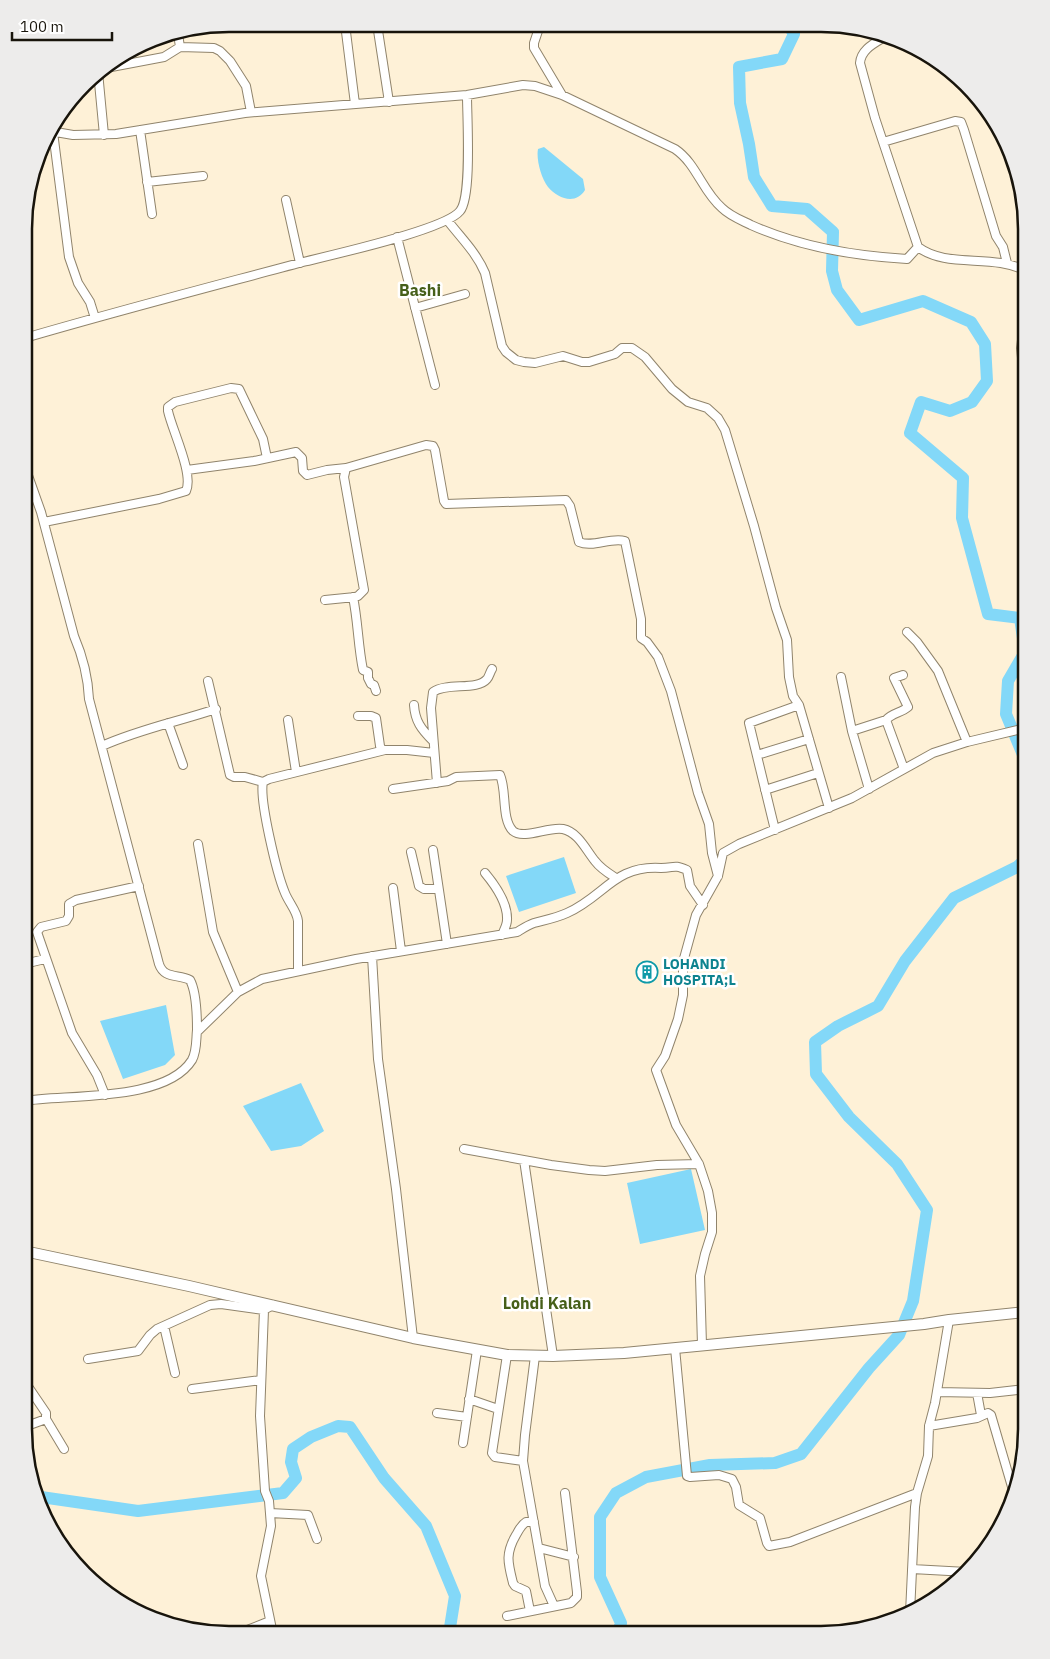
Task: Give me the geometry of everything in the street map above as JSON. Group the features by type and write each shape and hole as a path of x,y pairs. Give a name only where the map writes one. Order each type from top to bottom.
{"street":[{"path":"346,32 355,104"},
{"path":"378,32 389,102"},
{"path":"538,32 534,48 562,94"},
{"path":"179,39 180,47"},
{"path":"878,41 866,50 860,63 883,142 918,247 927,253 945,258 1007,264 1018,267"},
{"path":"121,65 164,57 180,47 214,48 226,56 246,86 251,112"},
{"path":"99,82 104,134"},
{"path":"58,133 73,135 104,134 251,112 467,96 523,85 535,86 562,94 682,153 693,167 712,199 730,215 768,232 812,245 884,258 907,259 918,247"},
{"path":"32,336 397,237 448,221 462,210 466,192 467,96"},
{"path":"883,142 955,121 960,122 996,236 1003,247 1007,264"},
{"path":"140,130 152,214"},
{"path":"53,141 69,257 78,283 85,291 95,318"},
{"path":"148,182 203,176"},
{"path":"286,200 300,263"},
{"path":"448,221 469,246 480,263 502,346 510,356 529,363 563,356 582,362 589,362 615,354 622,348 632,348 645,357 668,385 688,402 707,408 718,418 726,430 776,608 787,640 789,677 794,696 799,705 829,808"},
{"path":"397,237 435,385"},
{"path":"415,308 465,294"},
{"path":"44,522 182,493 188,488 187,470 169,416 168,406 175,402 232,388 239,389 263,439 267,458"},
{"path":"187,470 254,461 293,452 298,453 302,458 303,471 306,475 346,468 430,444 435,450 446,504 566,500 570,506 579,542 584,544 613,540 625,541 641,619 642,638 658,657 671,691 694,780 709,824 712,853 718,876"},
{"path":"325,600 358,596 364,590 344,477 346,468"},
{"path":"32,487 44,522 74,636 82,655 102,746 161,970 170,976 190,980 196,1032 196,1048 192,1059 185,1068 158,1084 104,1095 32,1100"},
{"path":"354,597 363,670 368,672 370,684 374,685 376,691"},
{"path":"907,632 917,642 938,671 967,742"},
{"path":"437,783 433,740 433,692 445,688 479,684 488,678 492,669"},
{"path":"852,731 886,720 908,707 894,678 903,674"},
{"path":"840,678 852,731 869,788"},
{"path":"208,681 230,775 234,777 245,777 264,782 269,779 385,750 434,753"},
{"path":"414,705 414,716 419,726 433,740"},
{"path":"775,830 749,723 799,705"},
{"path":"102,746 122,737 216,709"},
{"path":"358,716 376,718 380,746 385,750"},
{"path":"288,720 296,772"},
{"path":"886,720 904,769"},
{"path":"168,723 183,765"},
{"path":"702,1345 700,1276 712,1232 712,1213 708,1191 699,1164 676,1124 656,1070 665,1056 678,1018 683,995 683,962 696,915 718,876 722,857 726,850 829,808 933,753 967,742 1018,730"},
{"path":"757,755 808,739"},
{"path":"765,790 818,773"},
{"path":"393,789 448,781 456,776 500,775 503,780 509,825 513,830 523,834 554,828 564,829 578,838 603,870 616,878"},
{"path":"264,782 264,800 272,846 286,896 298,916 298,970"},
{"path":"198,844 213,932 238,992"},
{"path":"433,850 447,944"},
{"path":"411,852 420,886 424,889 438,889"},
{"path":"196,1032 238,992 262,979 372,956 517,932 533,924 568,913 626,872 647,867 665,868 677,866 687,870 690,886 703,905"},
{"path":"485,872 496,888 505,908 507,922 502,935"},
{"path":"104,1095 97,1075 72,1033 45,959 38,930 41,926 66,921 69,916 68,906 72,902 139,886"},
{"path":"393,888 401,952"},
{"path":"372,956 378,1059 396,1188 413,1338"},
{"path":"32,962 45,959"},
{"path":"464,1149 597,1171 657,1164 699,1164"},
{"path":"524,1160 553,1356"},
{"path":"32,1254 268,1308 507,1355 590,1355 876,1329 1018,1313"},
{"path":"88,1359 138,1351 150,1335 164,1326 214,1304 268,1308"},
{"path":"268,1308 261,1380 260,1416 265,1492 269,1501 270,1535 261,1576 271,1626"},
{"path":"910,1605 917,1493 928,1456 929,1426 937,1392 949,1320"},
{"path":"164,1326 175,1372"},
{"path":"674,1348 686,1472 689,1477 719,1475 732,1479 736,1487 739,1505 760,1518 767,1543 771,1546 790,1542 917,1493"},
{"path":"463,1443 477,1350"},
{"path":"507,1355 492,1454 495,1457 523,1461"},
{"path":"535,1356 524,1435 523,1461 545,1586 554,1606"},
{"path":"192,1389 261,1380"},
{"path":"937,1392 977,1393 1018,1390"},
{"path":"977,1393 981,1415"},
{"path":"32,1396 46,1413 46,1419 64,1449"},
{"path":"469,1399 498,1409"},
{"path":"437,1413 467,1417"},
{"path":"929,1426 978,1418 988,1413 994,1421 1011,1481"},
{"path":"32,1424 46,1419"},
{"path":"507,1616 571,1603 576,1597 574,1557 565,1493"},
{"path":"270,1513 308,1514 317,1539"},
{"path":"530,1611 526,1591 515,1586 513,1583 508,1558 511,1543 523,1523 534,1522"},
{"path":"539,1548 574,1557"},
{"path":"912,1569 957,1571"},
{"path":"257,1626 270,1621"}],"water":[{"path":"544,147 583,179 585,190 577,198 567,199 557,195 545,183 538,163 538,149"},
{"path":"564,857 576,893 519,912 506,876"},
{"path":"166,1005 175,1055 165,1065 123,1079 100,1021"},
{"path":"301,1083 324,1131 301,1146 271,1151 243,1106"},
{"path":"691,1169 705,1230 640,1244 627,1183"}],"waterway":[{"path":"793,32 794,34 782,59 739,67 740,103 754,177 772,206 807,209 833,232 832,271 837,290 859,320 923,301 971,322 985,344 987,381 972,402 950,411 921,402 910,433 963,478 962,518 988,614 1018,618"},
{"path":"1018,664 1008,681 1006,714 1018,743"},
{"path":"620,1626 621,1623 600,1577 600,1517 616,1493 646,1477 710,1465 775,1463 801,1454 869,1368 899,1335 913,1301 927,1210 897,1164 849,1117 816,1074 815,1042 838,1026 878,1006 905,961 954,898 1018,866"},
{"path":"45,1498 138,1511 283,1493 296,1478 291,1462 293,1449 311,1437 338,1426 350,1427 384,1478 426,1526 455,1596 450,1626"}],"place":[{"name":"LOHANDI HOSPITA;L","path":"647,972"}],"district":[{"name":"Bashi","path":"420,290"},
{"name":"Lohdi Kalan","path":"547,1303"}]}
